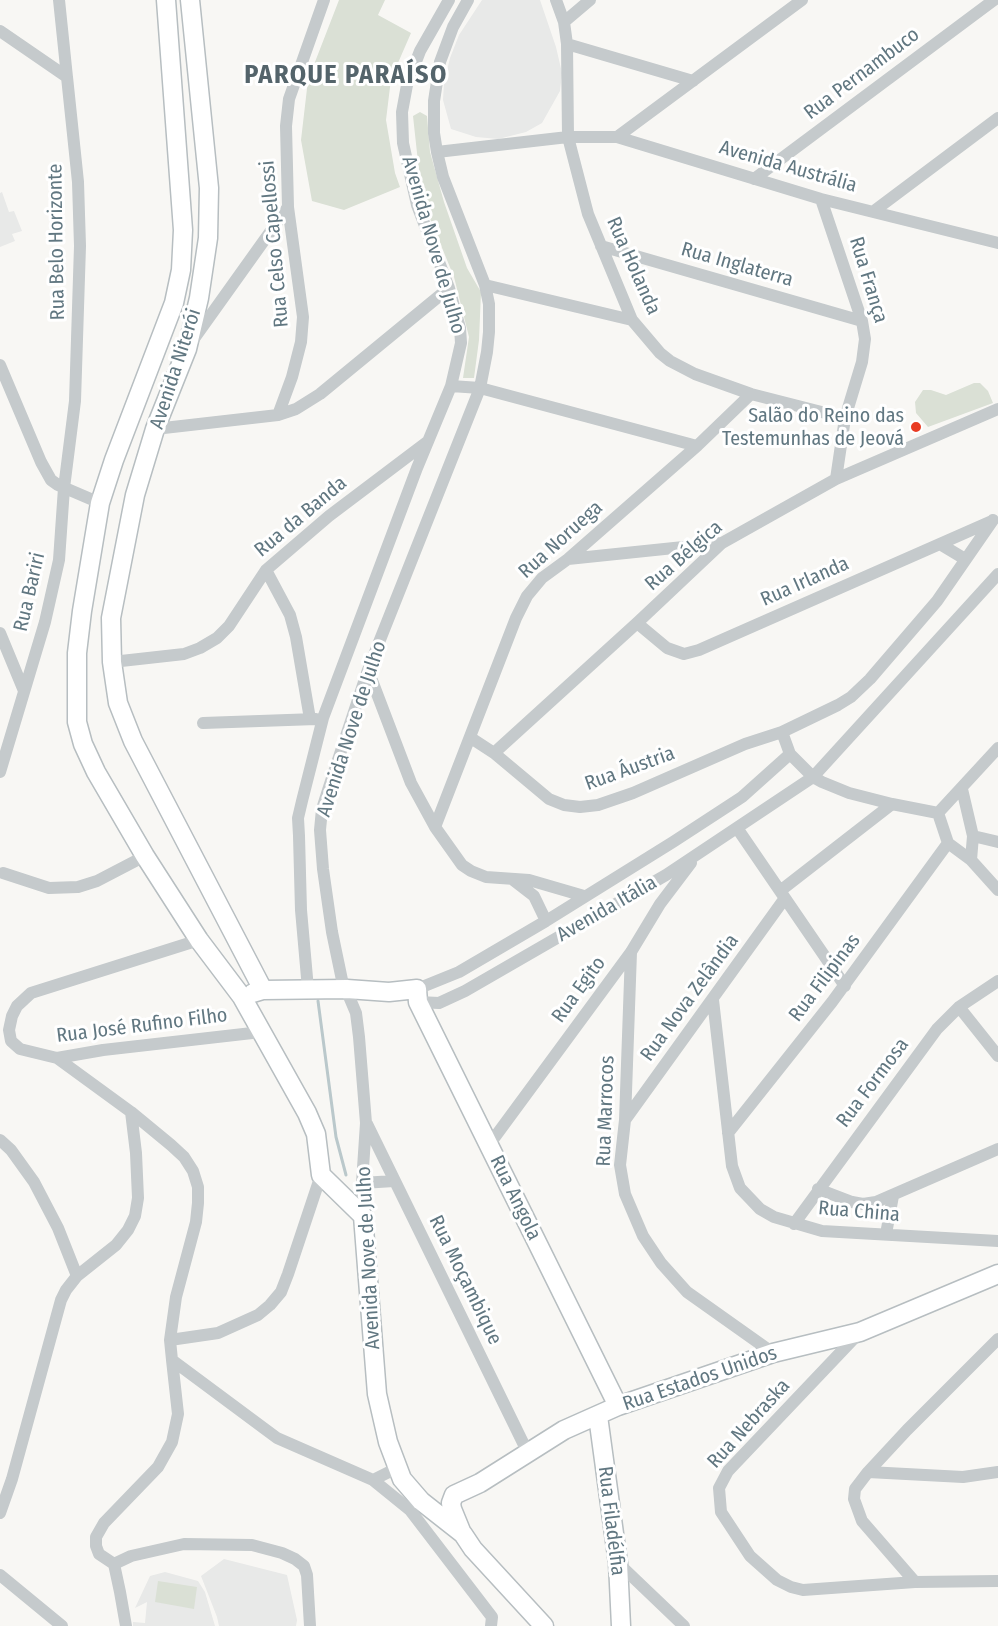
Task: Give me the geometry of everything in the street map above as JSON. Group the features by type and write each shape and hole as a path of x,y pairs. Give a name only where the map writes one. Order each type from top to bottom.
{"main road":[{"name":"Avenida Niterói","path":"166,0 183,230 181,270 174,303 99,503 77,653 77,722 83,744 96,772 144,856 200,940 242,997 307,1113 316,1134 321,1175"},
{"name":"Avenida Niterói","path":"190,0 209,188 208,238 199,298 187,349 155,429 135,495 111,618 112,658 118,703 133,741 263,990"},
{"path":"176,113 200,111"},
{"path":"82,611 94,624 103,623 111,618"},
{"path":"77,653 86,646 94,645 104,648 112,658"},
{"name":"Avenida Itália","path":"242,997 263,990 308,989 347,989 418,996"},
{"name":"Rua Angola","path":"418,996 618,1406"},
{"path":"321,1175 363,1216"},
{"name":"Avenida Nove de Julho","path":"363,1216 377,1394 381,1416 397,1468 415,1505 463,1534 544,1626"},
{"name":"Rua Estados Unidos","path":"463,1534 452,1509 451,1503 454,1495 480,1483 564,1430 618,1406 773,1353 860,1332 948,1297 998,1274"},
{"name":"Rua Filadélfia","path":"598,1416 618,1563 621,1626"}],"street":[{"name":"Rua Belo Horizonte","path":"58,0 78,182 80,246 75,401 64,488"},
{"name":"Rua Celso Capellossi","path":"278,415 292,377 301,342 303,317 288,207 286,126 289,99 324,0"},
{"name":"Avenida Nove de Julho","path":"308,989 298,818 323,718 451,386 461,343 460,328 449,288 417,205 403,143 402,112 407,85 420,51 449,0"},
{"name":"Avenida Nove de Julho","path":"363,1216 362,1183 366,1123 356,1013 338,966 322,869 320,830 322,809 368,670 480,388 489,332 489,304 485,285 450,196 436,152 434,101 440,62 453,27 468,0"},
{"name":"Rua Holanda","path":"556,0 564,22 567,44 568,137 588,214 632,320 660,353 695,374 751,394 845,418"},
{"path":"564,22 590,0"},
{"path":"616,137 802,0"},
{"name":"Rua Pernambuco","path":"754,179 993,0"},
{"path":"0,31 67,77"},
{"path":"567,44 693,81"},
{"path":"874,211 998,118"},
{"name":"Avenida Austrália","path":"436,152 568,137 616,137 821,199 998,243"},
{"name":"Rua França","path":"821,199 862,321 865,339 862,362 845,418 836,479"},
{"path":"187,349 288,207"},
{"name":"Rua Inglaterra","path":"601,246 862,321"},
{"path":"485,285 632,320"},
{"path":"155,429 278,415 309,402 449,288"},
{"path":"0,365 41,462 51,480 99,503"},
{"path":"451,386 480,388 697,446"},
{"name":"Rua Noruega","path":"435,827 521,606 542,578 568,559 697,446 751,394"},
{"name":"Rua Bélgica","path":"494,753 722,543 836,479 998,408"},
{"name":"Rua da Banda","path":"112,658 184,654 217,638 229,626 266,570 329,516 428,442"},
{"name":"Rua Bariri","path":"0,772 45,622 58,567 64,488"},
{"path":"938,813 849,793 813,777 790,754 783,732 838,705 860,689 882,667 937,601 995,519"},
{"name":"Rua Irlanda","path":"637,623 667,648 684,654 699,650 995,519"},
{"path":"568,559 722,543"},
{"path":"940,544 965,559"},
{"path":"266,570 290,615 310,719"},
{"name":"Avenida Itália","path":"418,996 439,1003 465,991 696,856 813,777 998,574"},
{"path":"0,633 24,691"},
{"path":"368,670 411,783 435,827 462,865 486,877 529,880 584,896"},
{"path":"203,723 323,718"},
{"name":"Rua Áustria","path":"471,738 494,753 549,799 564,805 580,807 598,805 624,796 745,744 783,732"},
{"path":"938,813 998,748"},
{"name":"Avenida Itália","path":"418,996 546,921 741,797 790,754"},
{"path":"962,789 973,836 971,860"},
{"name":"Rua Nova Zelândia","path":"625,1120 713,1000 783,895 892,804"},
{"path":"938,813 948,843 971,860 998,890"},
{"path":"737,828 845,986"},
{"path":"973,836 998,842"},
{"name":"Rua Filipinas","path":"728,1132 845,986 948,843"},
{"path":"3,873 49,888 78,886 97,881 144,856"},
{"name":"Rua Egito","path":"489,1144 631,952 660,904 696,856"},
{"path":"511,879 534,896 546,921"},
{"name":"Rua José Rufino Filho","path":"200,940 31,993 17,1006 12,1016 9,1029 11,1041 20,1048 57,1058 104,1050 261,1032"},
{"name":"Rua Marrocos","path":"631,952 625,1120 620,1165 625,1194 643,1236 661,1263 687,1292 773,1353"},
{"name":"Rua Formosa","path":"794,1224 937,1029 959,1007 998,981"},
{"name":"Rua China","path":"713,1000 732,1166 740,1188 760,1209 774,1217 822,1232 998,1241"},
{"path":"959,1007 998,1056"},
{"path":"57,1058 131,1112 184,1157 193,1171 198,1187 196,1222 176,1297 170,1340 178,1414 169,1448 158,1467 104,1523 96,1537 99,1554 114,1564 122,1623"},
{"path":"0,1513 61,1300 77,1276 116,1245 128,1230 135,1216 138,1198 131,1112"},
{"name":"Rua Moçambique","path":"366,1123 528,1454"},
{"path":"0,1142 34,1182 58,1228 77,1276"},
{"path":"818,1189 862,1204 892,1196 998,1149"},
{"path":"170,1340 218,1333 258,1315 270,1305 281,1292 321,1175"},
{"path":"362,1183 394,1181"},
{"path":"886,1234 892,1196"},
{"name":"Rua Nebraska","path":"860,1332 728,1471 719,1488 722,1512 750,1556 777,1580 791,1587 803,1590 915,1582 998,1581"},
{"path":"915,1582 870,1532 857,1511 854,1499 855,1489 868,1472 998,1339"},
{"path":"172,1360 277,1438 373,1480 415,1505 492,1617 491,1626"},
{"path":"373,1480 397,1468"},
{"path":"868,1472 963,1477 998,1472"},
{"path":"114,1564 140,1554 184,1544 252,1545 282,1553 295,1558 304,1566 307,1575 310,1626"},
{"path":"618,1563 684,1626"},
{"path":"0,1575 62,1626"}],"shaded area":[{"path":"339,0 385,0 378,15 411,33 391,79 386,120 395,173 400,187 344,210 312,201 301,140 308,80"},
{"path":"482,0 540,0 562,73 560,91 542,123 526,132 498,139 476,137 451,129 443,100 444,83 450,58 459,35"},
{"path":"420,112 427,116 430,152 444,202 467,268 481,292 479,340 474,378 463,378 469,337 454,277 422,199 413,116"},
{"path":"2,192 9,212 14,211 22,231 12,234 15,241 0,247 0,193"},
{"path":"974,383 980,383 988,391 993,403 928,427 916,413 915,402 923,390 946,395"},
{"path":"224,1559 287,1575 297,1620 296,1626 219,1626 201,1576"},
{"path":"165,1572 198,1581 205,1592 215,1626 133,1626 133,1622 145,1623 147,1602 135,1608 150,1576"},
{"path":"158,1581 197,1587 194,1609 155,1602"}],"waterway":[{"path":"318,1001 336,1137 346,1175"}],"place":[{"name":"Salão do Reino das Testemunhas de Jeová","path":"916,427"}],"district":[{"name":"PARQUE PARAÍSO","path":"346,76"}]}
